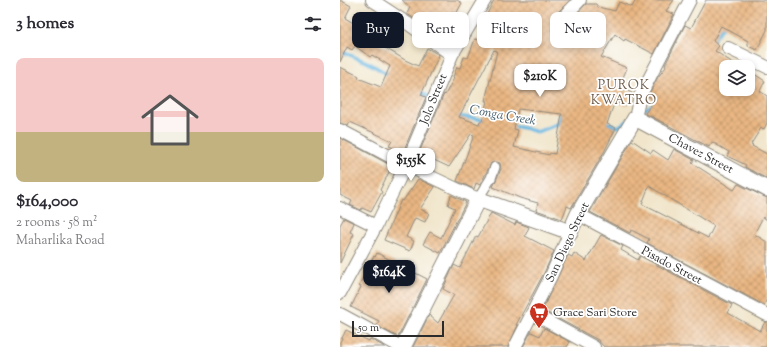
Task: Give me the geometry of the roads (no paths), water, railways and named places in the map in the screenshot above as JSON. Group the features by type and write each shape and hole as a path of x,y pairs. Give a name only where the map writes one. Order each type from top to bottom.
{"street":[{"path":"372,0 452,55"},
{"name":"Jolo Street","path":"340,293 376,226 406,165 452,55 485,0"},
{"path":"569,12 580,0"},
{"path":"636,114 640,96 690,0"},
{"path":"728,48 767,68"},
{"name":"Chavez Street","path":"636,114 767,189"},
{"name":"San Diego Street","path":"515,347 551,276 578,214 636,114"},
{"path":"340,130 406,165 478,199 570,232"},
{"path":"340,314 402,347 478,199 491,178 495,167"},
{"path":"340,208 376,226"},
{"name":"Pisado Street","path":"578,214 767,315"},
{"path":"532,313 594,347"}],"waterway":[{"name":"Conga Creek","path":"713,40 725,24"},
{"name":"Conga Creek","path":"340,51 367,62 389,75"},
{"name":"Conga Creek","path":"419,91 431,98"},
{"name":"Conga Creek","path":"639,113 652,105"},
{"name":"Conga Creek","path":"511,126 537,132 558,124 561,114 564,115"},
{"name":"Conga Creek","path":"456,116 486,120"},
{"name":"Conga Creek","path":"604,121 618,127 627,121"}],"place":[{"name":"Grace Sari Store","path":"539,329"}],"district":[{"name":"PUROK KWATRO","path":"624,92"}]}
